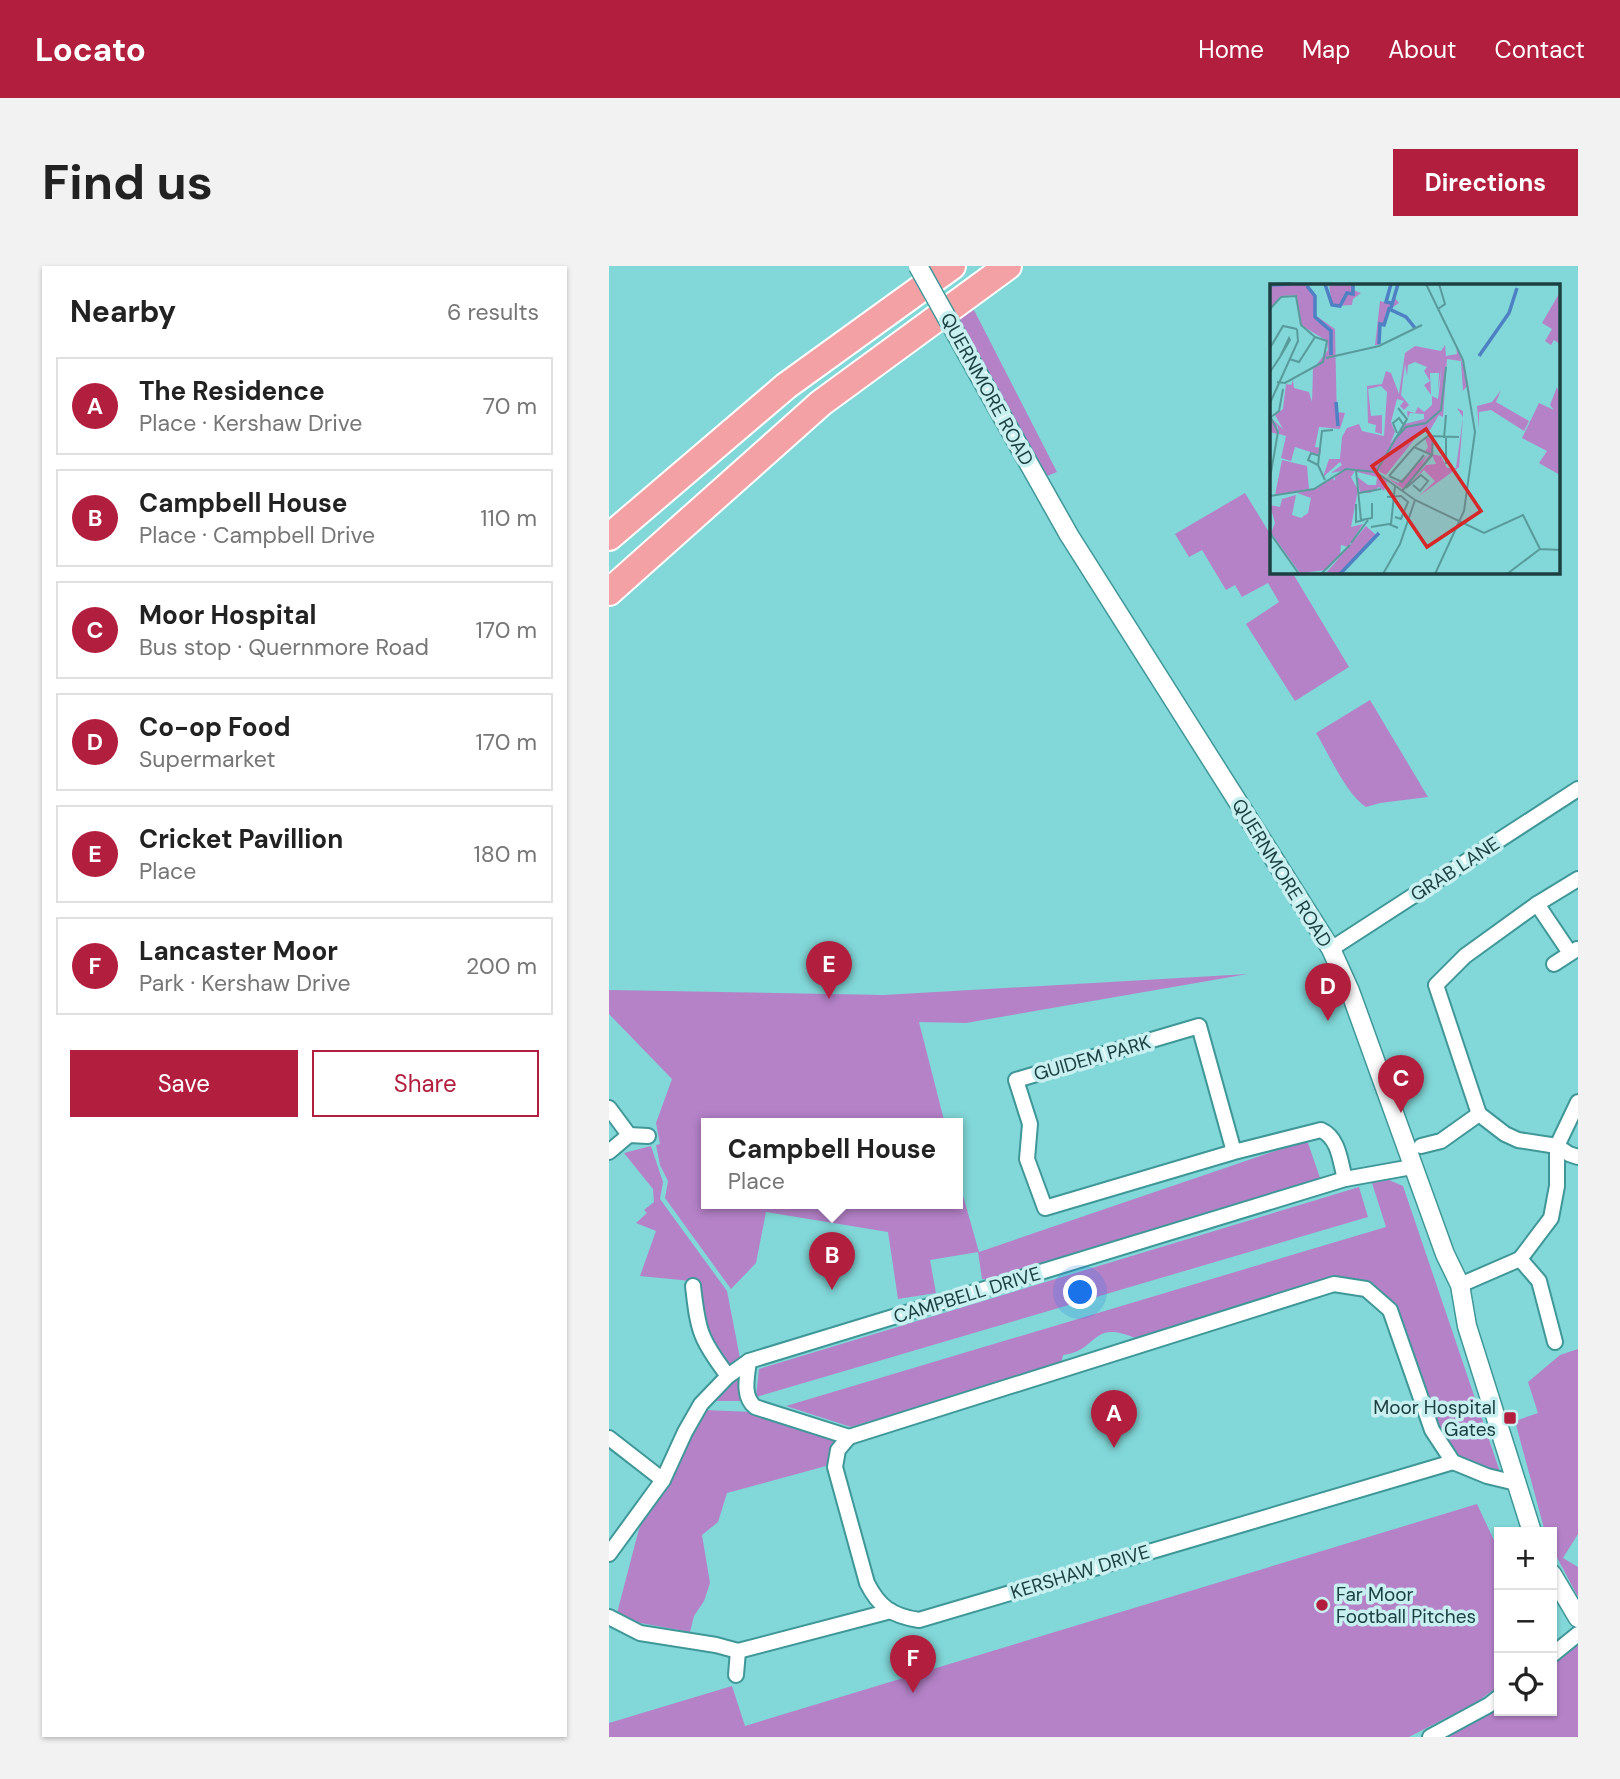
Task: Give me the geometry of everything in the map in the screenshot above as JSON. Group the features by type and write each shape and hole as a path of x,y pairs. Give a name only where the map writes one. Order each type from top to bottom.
{"highway":[{"path":"609,537 786,386 952,266"},
{"path":"609,592 821,402 1008,266"}],"street":[{"name":"QUERNMORE ROAD","path":"918,266 1069,535 1331,949 1350,991 1445,1254 1460,1285 1467,1326 1530,1527"},
{"name":"GRAB LANE","path":"1331,949 1578,789"},
{"path":"1578,879 1537,904 1465,956 1436,985 1479,1114 1505,1134 1518,1140 1556,1146 1578,1157"},
{"path":"1537,904 1574,950 1554,964"},
{"name":"GUIDEM PARK","path":"1234,1152 1199,1026 1016,1080 1030,1124 1027,1159 1045,1208 1234,1152 1321,1130 1334,1140 1345,1179"},
{"path":"1460,1285 1520,1259 1551,1218 1557,1185 1556,1146 1578,1102"},
{"path":"609,1108 629,1135"},
{"path":"1421,1146 1441,1140 1479,1114"},
{"path":"609,1152 629,1135 647,1136"},
{"name":"CAMPBELL DRIVE","path":"609,1554 663,1480 701,1404 728,1376 749,1361 1345,1179 1412,1167"},
{"path":"1520,1259 1539,1281 1555,1342"},
{"path":"891,1611 876,1600 867,1583 838,1483 835,1467 838,1450 849,1437 1334,1284 1366,1289 1391,1310 1432,1430 1453,1462 1487,1476 1516,1483"},
{"path":"693,1286 698,1328 707,1349 728,1376"},
{"path":"749,1361 746,1392 748,1401 755,1407 849,1437"},
{"path":"609,1438 663,1480"},
{"name":"KERSHAW DRIVE","path":"891,1611 905,1618 919,1620 1453,1462"},
{"path":"1557,1582 1578,1618"},
{"path":"609,1617 640,1633 738,1651 891,1611"},
{"path":"1554,1653 1578,1634"},
{"path":"736,1675 738,1651"},
{"path":"1430,1737 1494,1701"}],"shaded area":[{"path":"974,310 1057,472 1047,476 958,319"},
{"path":"1245,493 1270,534 1270,574 1293,574 1349,667 1295,701 1246,624 1279,602 1268,583 1242,597 1235,585 1226,590 1202,550 1189,557 1175,534"},
{"path":"1370,700 1428,797 1366,807 1338,773 1316,733"},
{"path":"1248,974 966,1023 919,1022 943,1118 701,1118 701,1209 963,1209 963,1196 979,1252 1307,1140 1320,1178 988,1280 982,1279 978,1252 930,1260 936,1293 898,1299 888,1232 766,1212 756,1263 731,1289 665,1198 668,1181 660,1165 656,1123 672,1079 609,1014 609,990 884,995"},
{"path":"651,1146 663,1182 660,1199 727,1291 740,1358 730,1368 717,1353 708,1335 701,1282 640,1276 656,1231 636,1223 647,1213 644,1210 654,1202 653,1189 624,1153"},
{"path":"1389,1180 1403,1186 1500,1472 1457,1457 1437,1427 1395,1308 1333,1278 1135,1338 1120,1333 1102,1334 1083,1348 1063,1355 1061,1364 851,1427 786,1406 1386,1227 1372,1183"},
{"path":"1359,1187 1368,1217 756,1397 759,1369"},
{"path":"1578,1349 1578,1534 1563,1558 1578,1567 1578,1597 1557,1557 1557,1527 1544,1527 1515,1421 1538,1413 1528,1382 1560,1355"},
{"path":"744,1369 745,1401 711,1401"},
{"path":"704,1410 753,1412 835,1440 826,1466 727,1493 718,1522 702,1535 710,1583 704,1601 694,1616 690,1632 635,1622 617,1613 639,1529 685,1439"},
{"name":"Far Moor Football Pitches","path":"1477,1504 1494,1540 1494,1690 1477,1702 1409,1737 609,1737 609,1723 732,1686 745,1726"},
{"path":"1578,1634 1578,1737 1430,1737 1494,1700 1494,1716 1557,1716 1557,1651"}],"place":[{"name":"Cricket Pavillion","path":"829,999"},
{"name":"Co-op Food","path":"1328,1021"},
{"name":"Moor Hospital","path":"1401,1113"},
{"name":"Campbell House","path":"832,1290"},
{"name":"Moor Hospital Gates","path":"1510,1418"},
{"name":"The Residence","path":"1114,1448"},
{"name":"Far Moor Football Pitches","path":"1322,1605"},
{"name":"Lancaster Moor","path":"913,1693"}]}
